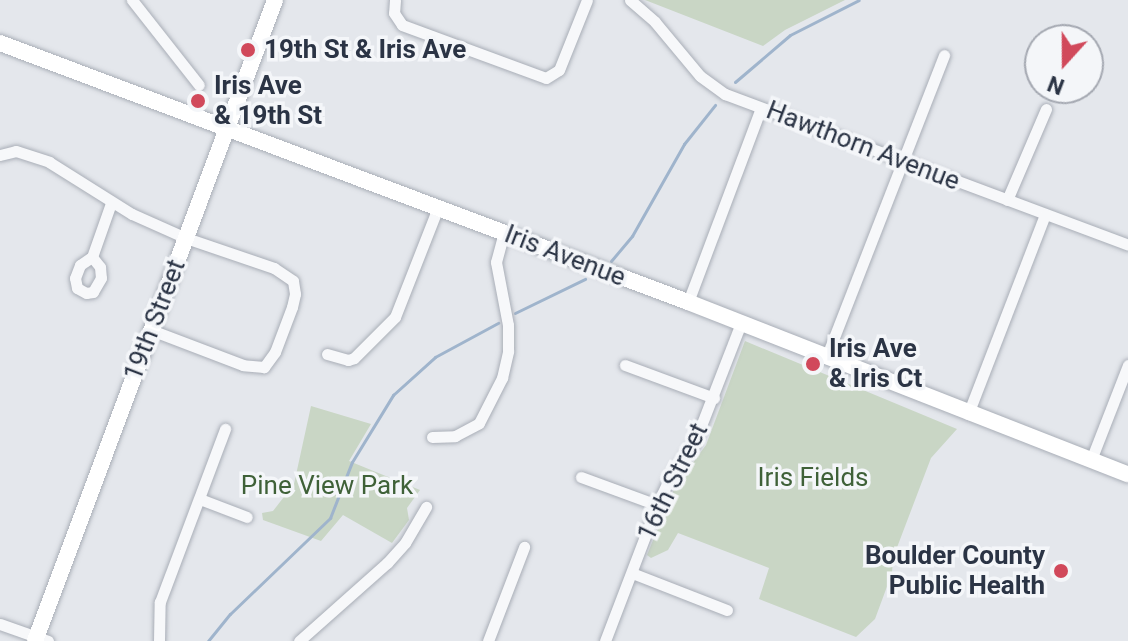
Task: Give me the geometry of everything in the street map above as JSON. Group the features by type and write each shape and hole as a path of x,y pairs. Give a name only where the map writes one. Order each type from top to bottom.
{"main road":[{"name":"19th Street","path":"40,640 151,330 275,0"},
{"name":"Iris Avenue","path":"0,43 688,302 1128,474"}],"street":[{"path":"132,0 199,85"},
{"path":"395,0 394,13 402,25 546,78 559,70 587,0"},
{"name":"Hawthorn Avenue","path":"630,0 655,22 711,86 761,108 1128,245"},
{"path":"826,358 944,55"},
{"path":"688,302 761,108"},
{"path":"1007,200 1046,109"},
{"path":"0,155 16,151 49,162 111,203 186,238 274,268 293,281 292,307 275,352 264,367 243,365 151,330"},
{"path":"92,257 111,203"},
{"path":"327,354 348,360 354,358 395,317 438,207"},
{"path":"968,414 1045,214"},
{"path":"432,437 455,436 479,423 502,378 508,351 508,325 496,262 504,232"},
{"name":"16th Street","path":"605,641 657,505 669,479 694,444 741,323"},
{"path":"625,365 714,398"},
{"path":"1091,460 1128,365"},
{"path":"159,641 160,602 225,429"},
{"path":"581,477 657,505"},
{"path":"200,499 247,517"},
{"path":"299,641 387,563 405,543 426,507"},
{"path":"488,641 524,547"},
{"path":"632,573 727,610"},
{"path":"0,624 40,640"}],"green space":[{"path":"645,0 845,0 785,30 763,46"},
{"name":"Iris Fields","path":"745,341 957,429 931,458 893,558 892,573 875,619 856,637 759,599 769,568 678,533 668,550 651,558 647,555 675,487 706,445"},
{"name":"Pine View Park","path":"311,406 371,424 349,461 420,490 407,508 409,520 392,543 343,515 321,541 263,520 262,513 273,511 294,484"}],"waterway":[{"path":"735,82 790,35 859,0"},
{"path":"611,261 632,236 684,144 715,105"},
{"path":"515,313 585,279"},
{"path":"208,641 230,614 330,518 352,462 393,395 435,357 498,323"}],"place":[{"name":"19th St & Iris Ave","path":"248,50"},
{"name":"Iris Ave & 19th St","path":"198,101"},
{"name":"Iris Ave & Iris Ct","path":"813,364"},
{"name":"Boulder County Public Health","path":"1061,571"}]}
